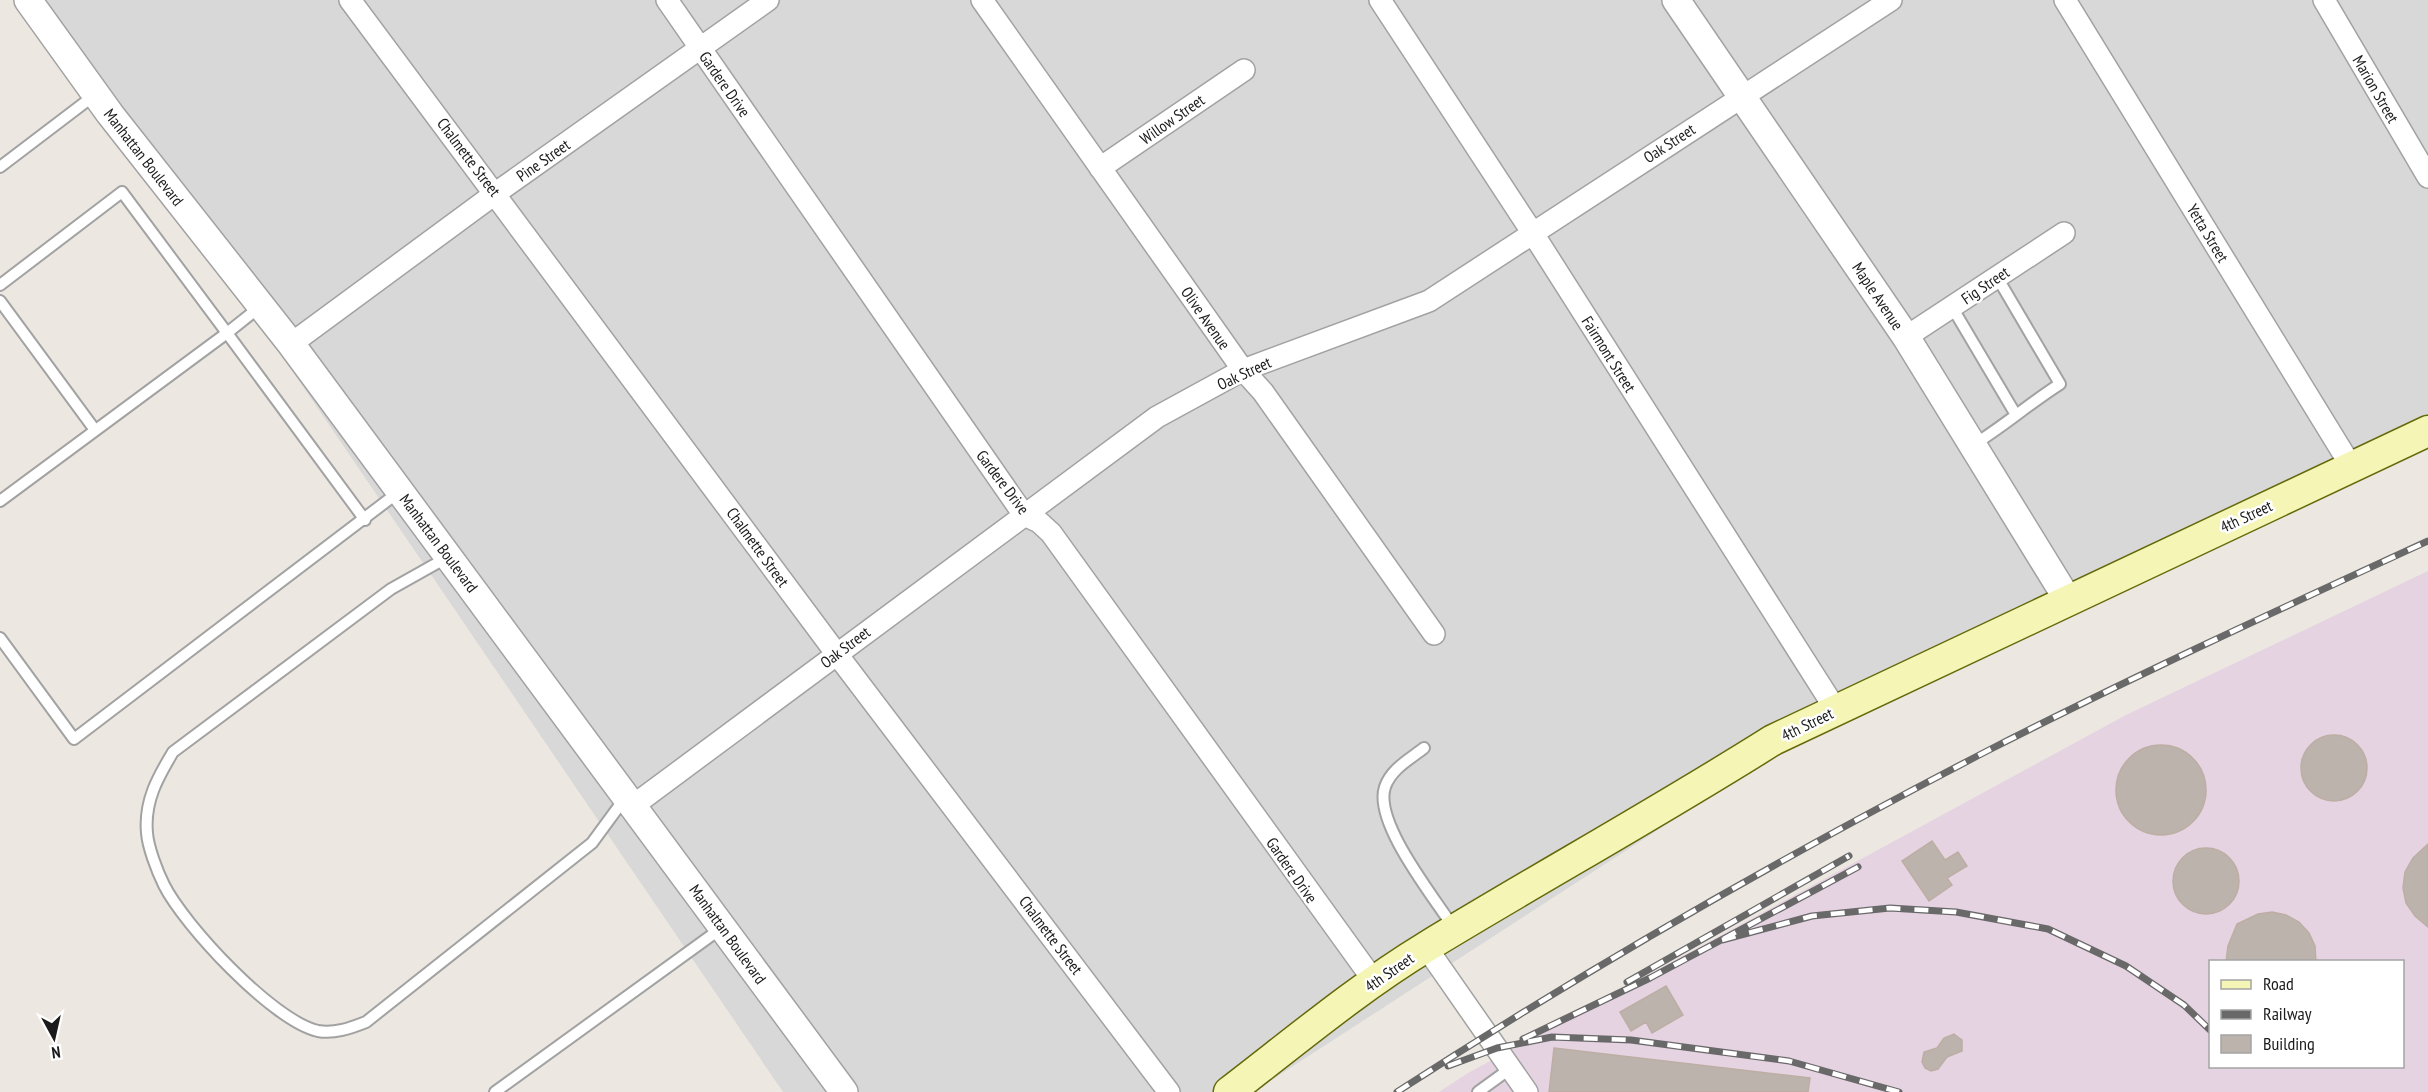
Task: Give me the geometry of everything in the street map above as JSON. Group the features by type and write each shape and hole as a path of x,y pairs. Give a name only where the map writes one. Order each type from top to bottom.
{"main road":[{"name":"4th Street","path":"1229,1092 1374,981 1426,947 1773,740 2428,431"}],"street":[{"name":"Manhattan Boulevard","path":"28,0 96,94 291,344 630,800 843,1092"},
{"name":"Chalmette Street","path":"350,0 837,653 1169,1092"},
{"name":"Gardere Drive","path":"667,0 1024,515 1039,522 1051,533 1374,981"},
{"name":"Pine Street","path":"291,344 496,193 768,0"},
{"name":"Olive Avenue","path":"982,0 1243,370 1263,392 1434,634"},
{"name":"Fairmont Street","path":"1380,0 1532,232 1836,710"},
{"name":"Maple Avenue","path":"1676,0 1906,337 2068,600"},
{"name":"Oak Street","path":"630,800 837,653 1157,417 1243,370 1429,301 1891,0"},
{"name":"Yetta Street","path":"2065,0 2351,466"},
{"name":"Marion Street","path":"2324,0 2428,177"},
{"name":"Willow Street","path":"1100,168 1244,70"},
{"name":"Fig Street","path":"1906,337 2064,232"},
{"path":"1426,947 1527,1092"}],"lane":[{"path":"0,166 96,94"},
{"path":"0,285 122,192 365,520"},
{"path":"1973,445 2009,423 2016,415 2060,384 1997,277"},
{"path":"0,301 95,430"},
{"path":"0,501 261,306"},
{"path":"1952,307 2016,415"},
{"path":"0,638 74,740 365,520 400,491"},
{"path":"449,557 391,589 173,752 156,780 149,799 147,834 164,885 206,942 276,1010 317,1030 344,1030 366,1022 592,843 630,800"},
{"path":"1424,748 1392,772 1384,789 1385,808 1389,825 1400,845 1455,930"},
{"path":"495,1092 723,927"},
{"path":"1481,1091 1511,1068"}],"shaded area":[{"path":"40,0 2428,0 2428,441 1783,749 1253,1092 783,1092"},
{"path":"2428,571 2428,1092 1439,1092 1468,1073 2126,715"}],"building":[{"path":"2334,735 2347,737 2362,750 2367,768 2365,781 2352,796 2334,801 2321,799 2306,786 2301,768 2303,755 2316,740"},
{"path":"2161,745 2178,748 2193,758 2203,773 2206,790 2203,807 2193,822 2178,832 2161,835 2144,832 2129,822 2119,807 2116,790 2119,773 2129,758 2144,748"},
{"path":"1932,841 1945,860 1958,852 1967,866 1947,878 1952,885 1929,901 1902,861"},
{"path":"2428,844 2428,927 2415,916 2406,903 2403,888 2405,872 2413,858"},
{"path":"2199,848 2213,848 2225,853 2234,862 2239,881 2237,894 2230,905 2213,914 2199,914 2187,909 2178,900 2173,888 2173,874 2178,862 2187,853"},
{"path":"2272,912 2286,915 2299,922 2309,933 2315,946 2316,960 2226,960 2228,946 2237,924 2258,914"},
{"path":"1666,986 1683,1015 1652,1033 1646,1022 1631,1031 1620,1012"},
{"path":"1954,1034 1962,1040 1962,1051 1947,1057 1938,1069 1931,1071 1925,1068 1922,1062 1924,1052 1937,1048 1944,1038"},
{"path":"1554,1048 1810,1078 1808,1092 1549,1092"}],"railway":[{"path":"1397,1092 1614,957 1912,790 2151,670 2428,541"},
{"path":"1627,982 1849,856"},
{"path":"1523,1039 1650,978 1858,867"},
{"path":"1722,940 1812,916 1890,908 1956,912 2048,929 2126,966 2184,1005 2209,1029"},
{"path":"1448,1066 1497,1048 1552,1037 1631,1040 1789,1061 1899,1092"}]}
